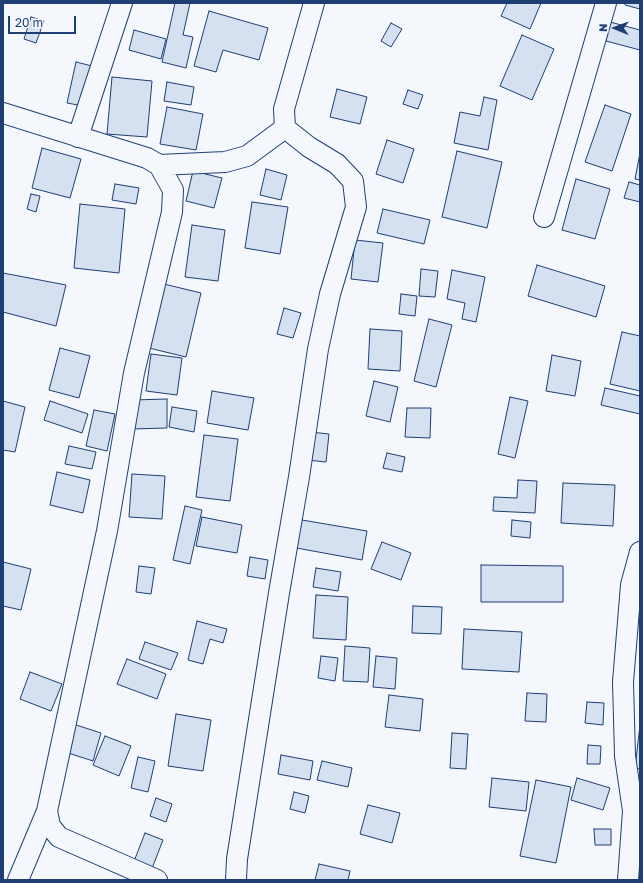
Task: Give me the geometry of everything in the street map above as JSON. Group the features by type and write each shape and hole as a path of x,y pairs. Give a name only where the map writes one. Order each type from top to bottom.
{"street":[{"path":"78,137 122,3"},
{"path":"236,880 237,859 299,477 318,349 330,294 356,207 353,181 337,164 309,147 285,128 284,109 314,3"},
{"path":"544,217 606,3"},
{"path":"3,113 147,158 159,165 173,190 172,212 134,373 107,531 47,811 18,880"},
{"path":"159,165 225,162 247,156 285,128"},
{"path":"628,880 633,811 625,756 622,682 631,585 640,552"},
{"path":"47,811 50,826 59,838 157,880"}],"building":[{"path":"175,3 190,3 183,35 193,37 186,68 162,62"},
{"path":"507,3 541,3 530,29 501,16"},
{"path":"625,3 640,3 640,9 625,5"},
{"path":"209,11 268,28 259,60 223,50 216,72 194,66"},
{"path":"31,17 44,21 36,43 24,39"},
{"path":"610,22 640,30 640,50 606,41"},
{"path":"391,23 402,29 391,47 381,41"},
{"path":"134,30 166,39 161,59 129,50"},
{"path":"522,35 554,49 532,100 500,86"},
{"path":"76,62 92,66 83,106 67,103"},
{"path":"112,77 152,81 147,137 107,134"},
{"path":"167,82 194,87 191,105 164,101"},
{"path":"337,89 367,97 360,124 330,117"},
{"path":"408,90 423,95 418,109 403,104"},
{"path":"484,97 497,100 488,150 454,143 460,112 480,116"},
{"path":"605,105 631,114 612,171 585,162"},
{"path":"167,107 203,114 196,150 160,144"},
{"path":"387,140 414,149 403,183 376,174"},
{"path":"42,148 81,159 70,198 32,188"},
{"path":"457,151 502,162 487,228 442,217"},
{"path":"640,153 640,180 635,179"},
{"path":"266,169 287,175 281,200 260,195"},
{"path":"193,171 222,178 214,208 186,201"},
{"path":"576,179 610,189 595,239 562,230"},
{"path":"629,182 640,185 640,202 624,198"},
{"path":"115,184 139,188 136,204 112,200"},
{"path":"31,194 40,196 36,212 27,209"},
{"path":"252,202 288,207 280,254 245,248"},
{"path":"80,204 125,209 119,273 74,268"},
{"path":"383,209 430,220 424,244 377,233"},
{"path":"192,225 225,230 218,281 185,277"},
{"path":"355,240 383,243 378,282 351,279"},
{"path":"537,265 605,286 596,317 528,296"},
{"path":"421,269 438,271 435,297 419,296"},
{"path":"452,270 485,277 476,322 462,319 465,303 447,299"},
{"path":"3,273 66,285 56,326 3,312"},
{"path":"164,284 201,293 186,357 149,348"},
{"path":"401,294 417,296 415,316 399,314"},
{"path":"284,308 301,313 293,338 277,334"},
{"path":"429,319 452,325 436,387 414,381"},
{"path":"370,329 402,331 400,371 368,369"},
{"path":"622,332 640,336 640,391 610,384"},
{"path":"60,348 90,356 79,398 49,390"},
{"path":"151,354 182,358 177,395 146,391"},
{"path":"552,355 581,361 575,396 546,391"},
{"path":"374,381 398,387 390,422 366,416"},
{"path":"605,388 640,396 640,414 601,405"},
{"path":"212,391 254,398 248,430 207,423"},
{"path":"510,397 528,401 515,458 498,454"},
{"path":"167,399 167,428 132,429 132,400"},
{"path":"3,401 25,407 15,452 3,450"},
{"path":"50,401 88,414 82,433 44,420"},
{"path":"172,407 197,411 194,432 169,427"},
{"path":"407,408 431,408 430,438 405,437"},
{"path":"94,410 115,414 107,451 86,446"},
{"path":"310,432 329,434 326,462 307,460"},
{"path":"204,435 238,439 230,501 196,497"},
{"path":"69,446 96,452 92,469 65,464"},
{"path":"387,453 405,457 402,472 383,468"},
{"path":"57,472 90,480 83,513 50,505"},
{"path":"132,474 165,476 162,519 129,517"},
{"path":"518,480 537,481 535,513 493,511 494,497 517,498"},
{"path":"563,483 615,485 613,526 561,523"},
{"path":"185,506 202,510 190,564 173,560"},
{"path":"202,517 242,525 237,553 196,546"},
{"path":"296,519 367,531 362,560 291,547"},
{"path":"512,520 531,522 530,538 511,536"},
{"path":"382,542 411,553 401,580 371,569"},
{"path":"250,557 268,560 265,579 247,576"},
{"path":"3,562 31,569 21,610 3,606"},
{"path":"481,565 563,566 563,602 481,602"},
{"path":"139,566 155,568 151,594 136,592"},
{"path":"316,568 341,572 338,591 313,587"},
{"path":"316,595 348,597 346,640 313,638"},
{"path":"413,606 442,607 441,634 412,633"},
{"path":"197,621 227,629 223,643 210,639 203,664 188,660"},
{"path":"464,629 522,632 519,672 462,669"},
{"path":"145,642 178,653 171,670 139,659"},
{"path":"345,646 370,648 368,682 343,681"},
{"path":"321,656 338,658 335,681 318,678"},
{"path":"376,656 397,658 395,689 373,687"},
{"path":"127,659 166,674 157,699 117,684"},
{"path":"30,672 62,684 51,711 20,699"},
{"path":"527,693 547,694 546,722 525,721"},
{"path":"389,695 423,699 420,731 385,727"},
{"path":"587,702 604,703 603,725 585,723"},
{"path":"176,714 211,720 203,771 168,766"},
{"path":"70,723 101,733 93,761 62,751"},
{"path":"640,725 640,769 635,768"},
{"path":"452,733 468,734 466,769 450,768"},
{"path":"105,736 131,746 119,776 93,765"},
{"path":"588,745 601,746 600,764 587,764"},
{"path":"281,755 313,761 310,780 278,774"},
{"path":"138,757 155,761 148,792 131,788"},
{"path":"322,761 352,768 348,787 317,780"},
{"path":"492,778 529,782 526,811 489,807"},
{"path":"577,778 610,788 603,810 571,800"},
{"path":"536,780 571,787 556,863 520,856"},
{"path":"294,792 309,796 305,813 290,809"},
{"path":"156,798 172,804 166,822 150,816"},
{"path":"368,805 400,813 392,843 360,834"},
{"path":"594,829 611,829 611,845 595,845"},
{"path":"145,833 163,840 151,871 133,864"},
{"path":"319,864 350,871 348,880 315,880"}]}
